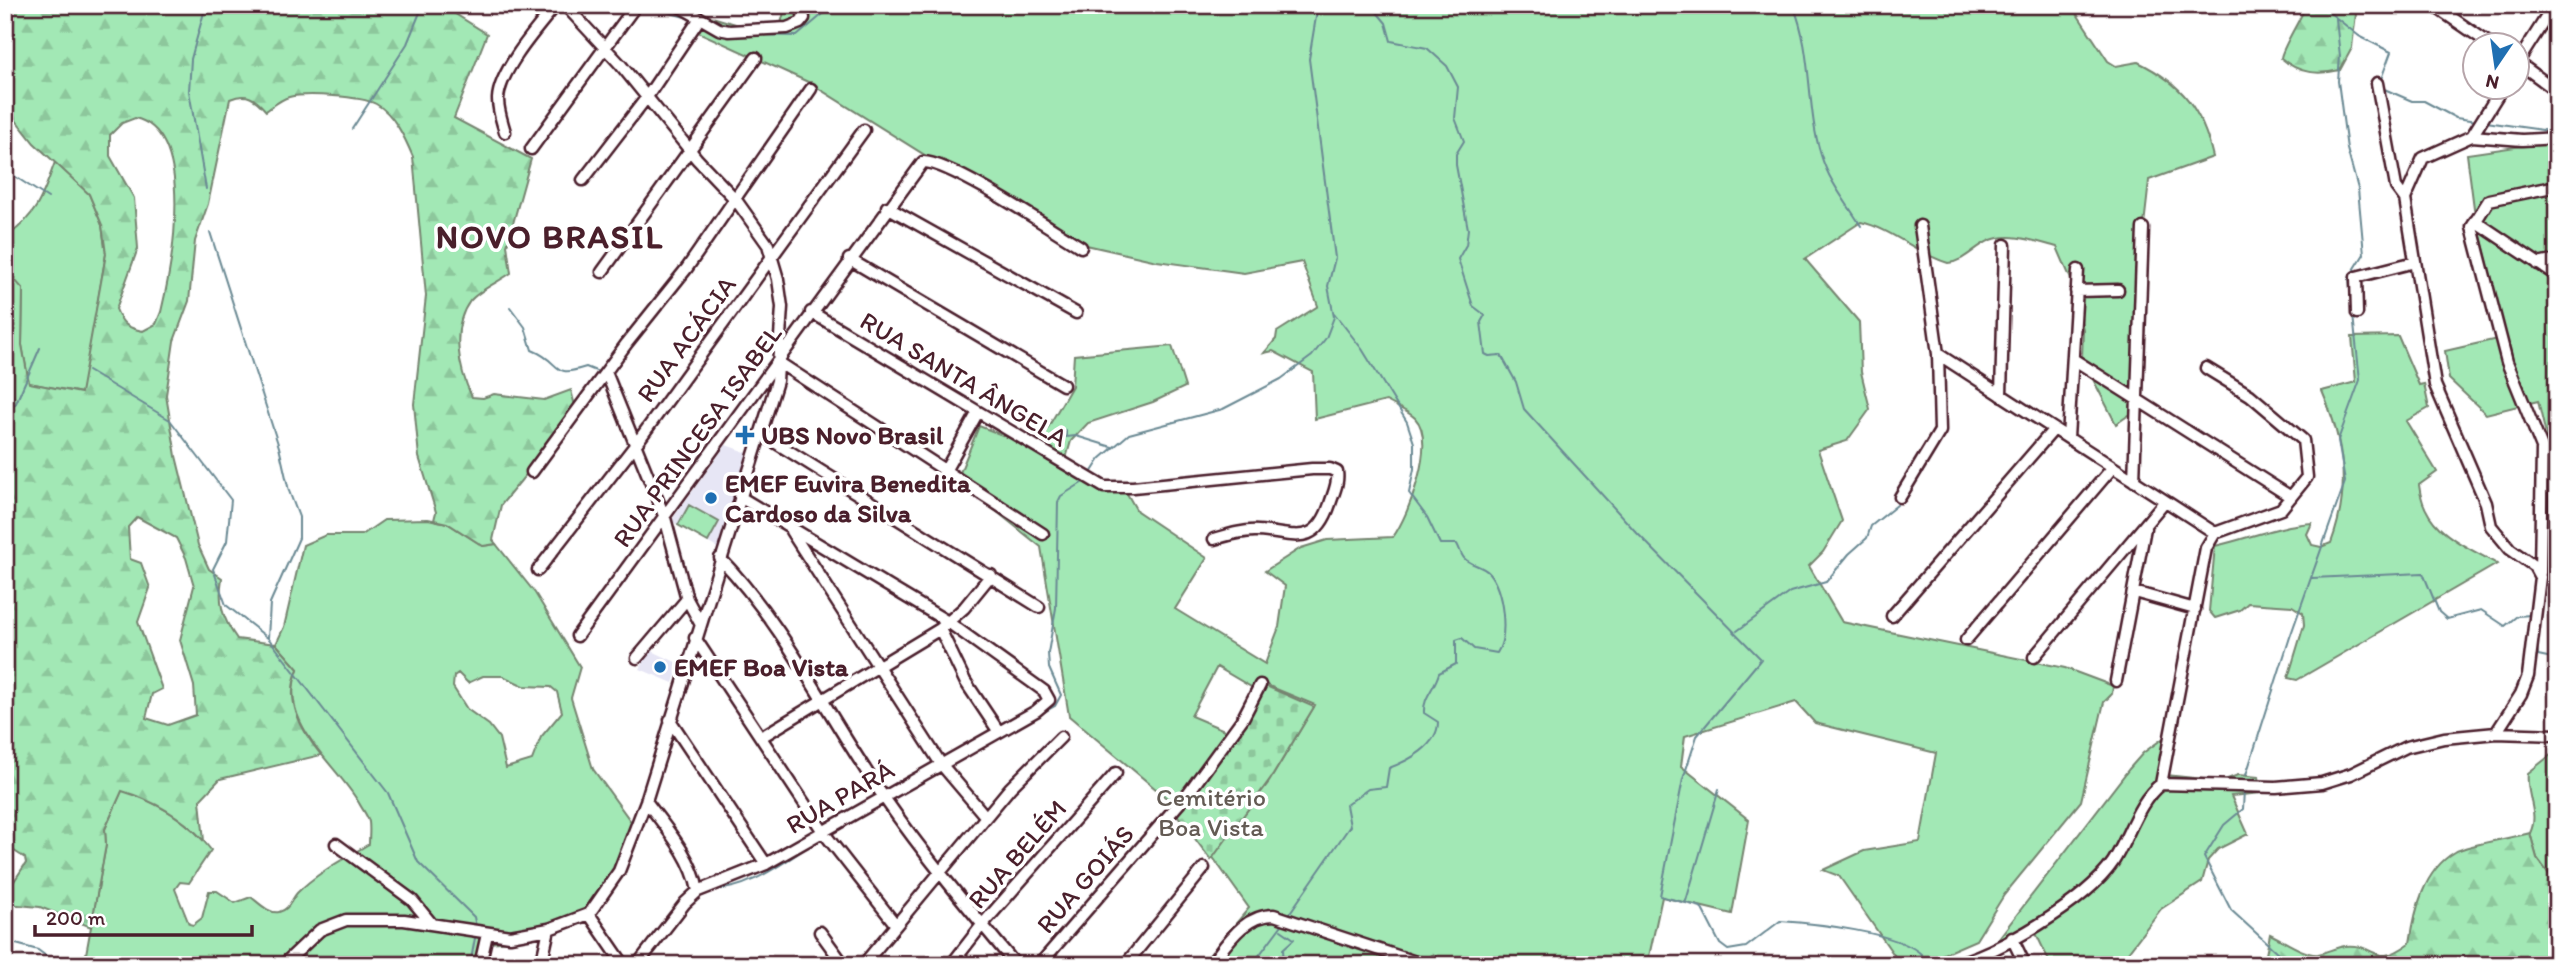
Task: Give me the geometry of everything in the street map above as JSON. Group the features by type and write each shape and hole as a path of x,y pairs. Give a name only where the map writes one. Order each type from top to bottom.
{"street":[{"path":"505,132 499,108 500,89 531,37 556,5"},
{"path":"283,965 320,930 336,922 369,917 517,936 549,929 589,914 619,871 646,801 776,381 782,307 773,257 736,200 689,149 605,47 565,5"},
{"path":"531,149 636,5"},
{"path":"677,5 725,31 787,28 803,21 801,5"},
{"path":"2433,5 2473,32"},
{"path":"2530,42 2551,9"},
{"path":"583,180 647,97 700,18"},
{"path":"602,272 756,58"},
{"path":"2530,72 2557,91"},
{"path":"2377,83 2396,187 2404,199 2435,385 2486,503 2491,526 2510,549 2534,565 2540,577"},
{"path":"532,472 736,200 811,89"},
{"path":"2472,136 2493,102"},
{"name":"RUA ACÁCIA","path":"538,570 636,444 864,130"},
{"path":"2404,199 2423,158 2472,136 2522,140 2557,138"},
{"name":"RUA PRINCESA ISABEL","path":"577,636 920,165 927,162 940,166 1082,247"},
{"path":"2496,733 2521,694 2528,676 2540,577 2544,510 2542,448 2507,362 2472,227 2489,200 2557,186"},
{"path":"887,208 1076,313"},
{"path":"2475,222 2557,276"},
{"path":"1900,497 1940,431 1938,354 1920,226"},
{"path":"2134,481 2143,228"},
{"path":"2001,395 2005,245"},
{"path":"849,259 1063,386"},
{"path":"2538,264 2557,260"},
{"path":"2357,313 2356,277 2415,262"},
{"path":"2068,438 2078,270"},
{"path":"2076,291 2118,290"},
{"name":"RUA SANTA ÂNGELA","path":"811,312 1106,487 1133,487 1312,469 1331,469 1336,472 1336,485 1326,515 1320,524 1302,535 1294,537 1253,531 1214,539"},
{"path":"1938,354 2215,533"},
{"path":"2073,359 2291,497"},
{"path":"778,362 1043,534"},
{"path":"1950,965 1967,963 2080,898 2115,860 2150,797 2161,784 2206,548 2215,533 2281,509 2307,477 2303,440 2249,395 2206,368"},
{"path":"606,372 664,518 687,600 700,623"},
{"path":"945,471 978,412"},
{"path":"1892,616 2054,429"},
{"path":"760,433 1040,607"},
{"path":"1966,640 2113,467"},
{"path":"740,497 944,626 970,689 999,732"},
{"path":"2034,657 2145,528 2165,500"},
{"path":"788,527 941,764 986,817"},
{"path":"2116,681 2145,528"},
{"path":"720,558 772,622 883,796 938,872 1016,965"},
{"path":"763,736 944,626 971,601 990,575"},
{"path":"2134,592 2194,609"},
{"path":"636,658 687,600"},
{"name":"RUA PARÁ","path":"698,891 766,864 1045,706 1049,696 944,626"},
{"path":"695,638 763,736 824,833 896,925"},
{"name":"RUA GOIÁS","path":"1039,965 1189,792 1243,718 1260,685"},
{"path":"670,720 766,864"},
{"path":"2161,784 2276,787 2322,783 2351,775 2421,743 2470,734 2557,735"},
{"path":"863,965 1023,773 1061,737"},
{"name":"RUA BELÉM","path":"951,965 982,925 1116,773"},
{"path":"637,965 685,902 698,891 695,878 678,845 646,801"},
{"path":"336,844 412,900 430,923"},
{"path":"1125,965 1204,868"},
{"path":"589,914 624,965"},
{"path":"1210,965 1246,923 1259,916 1288,918 1425,965"},
{"path":"541,965 549,929"},
{"path":"820,932 844,965"},
{"path":"480,965 487,934"},
{"path":"2012,938 2025,965"}],"shaded area":[{"name":"EMEF Euvira Benedita Cardoso da Silva","path":"726,445 748,453 719,549 671,521"},
{"name":"EMEF Boa Vista","path":"650,650 680,664 673,683 640,669"}],"green space":[{"path":"5,5 441,5 487,34 454,118 531,159 507,245 511,273 470,301 460,324 458,336 463,374 472,397 483,398 494,394 544,400 571,390 575,406 542,455 501,505 493,540 496,544 483,546 447,523 434,520 436,512 419,457 414,404 426,296 413,157 406,142 388,114 369,101 333,96 297,96 283,99 266,111 246,96 230,99 208,204 195,241 189,301 174,341 166,395 176,456 198,545 209,569 222,578 221,603 228,624 237,639 276,644 298,669 294,681 294,703 301,725 321,755 220,779 200,800 204,841 187,824 166,810 122,791 105,829 106,845 91,927 40,907 7,904 5,895 26,863 25,858 5,845 5,279 15,280 23,289 22,345 29,383 81,393 106,254 102,225 89,194 34,143 15,119 5,90","holes":["135,118 154,129 167,148 173,174 175,203 174,234 161,312 156,324 143,331 126,324 116,309 138,248 134,198 110,156 110,135 122,123","137,517 176,538 186,558 194,586 180,640 194,686 196,715 168,725 146,718 152,694 162,689 138,622 150,588 141,563 130,559 128,527"]},
{"path":"786,5 2071,5 2108,61 2116,66 2138,62 2154,70 2179,89 2203,125 2213,157 2149,180 2134,333 2134,390 2139,408 2116,424 2082,358 2083,329 2070,277 2057,247 2024,239 1999,238 1948,263 1883,230 1861,222 1805,259 1859,322 1861,372 1870,409 1847,441 1818,450 1842,521 1823,552 1809,566 1842,622 2065,668 2113,686 2112,694 2104,702 2081,801 2004,895 1976,940 1918,965 1901,965 1839,876 1823,870 1864,851 1920,842 1936,753 1815,723 1796,702 1685,736 1681,766 1749,820 1732,914 1662,897 1648,961 1640,965 1444,965 1433,954 1422,965 1201,965 1249,908 1212,856 1269,782 1315,705 1264,684 1258,691 1217,667 1191,716 1229,732 1176,806 1069,716 1041,547 957,480 979,426 1036,448 1072,386 1074,355 1172,346 1185,387 1153,402 1088,423 1071,441 1065,462 1096,483 1125,490 1137,511 1207,558 1175,609 1265,664 1279,627 1285,586 1265,571 1301,548 1327,540 1393,537 1413,496 1418,478 1422,460 1421,429 1412,415 1386,401 1315,419 1313,372 1273,351 1264,353 1276,339 1277,332 1318,306 1302,262 1244,273 1157,261 1086,245 1081,253 808,82 698,32 702,14 739,25 780,27"},
{"path":"2306,5 2357,5 2352,48 2340,70 2309,72 2281,58"},
{"path":"2557,141 2557,524 2549,532 2549,448 2538,401 2486,414 2449,379 2445,351 2506,337 2474,208 2467,154"},
{"path":"55,162 89,194 102,225 106,254 82,393 29,383 22,345 23,289 7,280 8,236 33,211 47,185"},
{"path":"2398,336 2419,385 2424,384 2429,408 2406,421 2437,472 2419,485 2422,501 2436,525 2446,534 2497,564 2297,680 2288,678 2304,625 2303,613 2292,606 2248,603 2240,610 2215,618 2209,611 2215,546 2275,529 2312,523 2307,534 2312,545 2321,547 2331,543 2341,504 2342,466 2336,429 2322,391 2356,382 2352,337"},
{"path":"689,505 719,522 708,542 678,525"},
{"path":"428,519 447,523 483,546 496,544 535,593 580,667 571,698 593,769 634,826 621,857 602,888 578,915 565,926 550,933 481,944 476,965 84,965 106,845 105,829 122,790 171,813 193,830 211,850 189,883 180,882 175,889 189,924 193,925 202,918 209,891 217,891 235,903 251,897 264,908 275,912 282,911 297,893 314,879 369,844 366,815 301,724 295,707 293,688 298,669 276,644 284,627 303,545 326,535 362,535 384,520","holes":["458,673 468,683 483,676 503,676 524,686 551,687 557,692 562,712 541,737 532,760 506,768 499,738 489,725 467,709 453,687 454,676"]},
{"name":"Cemitério Boa Vista","path":"1266,686 1314,707 1273,775 1211,860 1175,812 1224,750"},
{"path":"2165,737 2166,775 2222,781 2238,775 2258,777 2261,793 2231,796 2248,834 2218,849 2208,860 2202,882 2161,909 2122,960 2123,965 2051,965 2033,927 1995,943 2129,769 2143,753"},
{"path":"2557,750 2557,885 2537,858 2530,833 2533,811 2528,773"},
{"path":"2530,833 2537,858 2557,885 2557,965 2264,965 2270,934 2313,954 2345,946 2356,946 2382,955 2398,951 2410,943 2422,892 2444,860 2469,846"}],"waterway":[{"path":"206,5 191,59 189,91 206,189"},
{"path":"352,129 407,44 423,5"},
{"path":"719,34 797,36 823,14 825,5"},
{"path":"1091,473 1100,459 1129,434 1223,409 1281,379 1312,356 1326,338 1334,317 1328,286 1335,258 1309,59 1318,5"},
{"path":"1371,5 1386,23 1391,41 1427,48 1447,66 1458,87 1455,118 1464,141 1456,154 1456,165 1468,229 1466,245 1458,259 1473,306 1485,315 1481,322 1485,354 1501,355 1516,382 1524,409 1636,532 1761,659 1697,736 1683,779 1660,896 1701,907 1720,944 1728,950 1746,947 1780,921 1876,935 1895,940 1922,955"},
{"path":"1793,5 1804,42 1816,137 1824,165 1861,226"},
{"path":"2320,5 2359,36 2391,52 2381,79"},
{"path":"637,9 667,12 692,19"},
{"path":"2336,19 2340,56 2338,81 2347,149 2358,189 2364,254 2349,278 2352,310"},
{"path":"2382,88 2412,101 2424,101 2456,118 2477,121"},
{"path":"2486,122 2557,132"},
{"path":"5,170 48,198"},
{"path":"210,232 299,517 299,538 270,603 268,638"},
{"path":"510,307 525,327 532,350 562,370 586,367 601,373"},
{"path":"1289,914 1350,826 1346,805 1368,789 1386,787 1389,768 1413,757 1433,738 1438,722 1424,713 1425,702 1439,673 1456,664 1456,640 1462,638 1474,649 1497,653 1503,635 1501,601 1489,573 1464,558 1457,544 1440,544 1427,517 1409,493 1414,469 1414,443 1407,422 1362,349 1334,313"},
{"path":"2246,775 2290,637 2345,482 2338,440 2360,380 2353,315"},
{"path":"5,415 16,403 40,348"},
{"path":"88,371 170,420 231,500 227,541 213,569 226,605 269,639 388,793 418,862 474,917 476,927"},
{"path":"1066,430 1066,437 1076,436 1112,447"},
{"path":"1039,715 1055,706 1061,695 1049,668 1048,653 1056,608 1058,502 1061,496 1085,481"},
{"path":"1737,631 1790,592 1826,582 1849,554 1867,538 1871,526 1897,505"},
{"path":"2312,578 2423,573 2439,612 2447,619 2481,610 2505,626 2517,616 2531,615"},
{"path":"2537,644 2538,655 2557,659"},
{"path":"1686,901 1719,789"},
{"path":"2244,789 2243,809 2224,825 2204,857 2231,910 2279,954 2311,965"},
{"path":"833,832 881,805"},
{"path":"712,890 727,889 755,879 821,839"},
{"path":"1252,965 1284,922"},
{"path":"1281,930 1294,939 1283,949 1284,965"},
{"path":"470,965 475,938"},
{"path":"5,941 38,950 58,965"}],"place":[{"name":"UBS Novo Brasil","path":"745,435"},
{"name":"EMEF Euvira Benedita Cardoso da Silva","path":"711,498"},
{"name":"EMEF Boa Vista","path":"660,667"}],"district":[{"name":"NOVO BRASIL","path":"550,236"}]}
